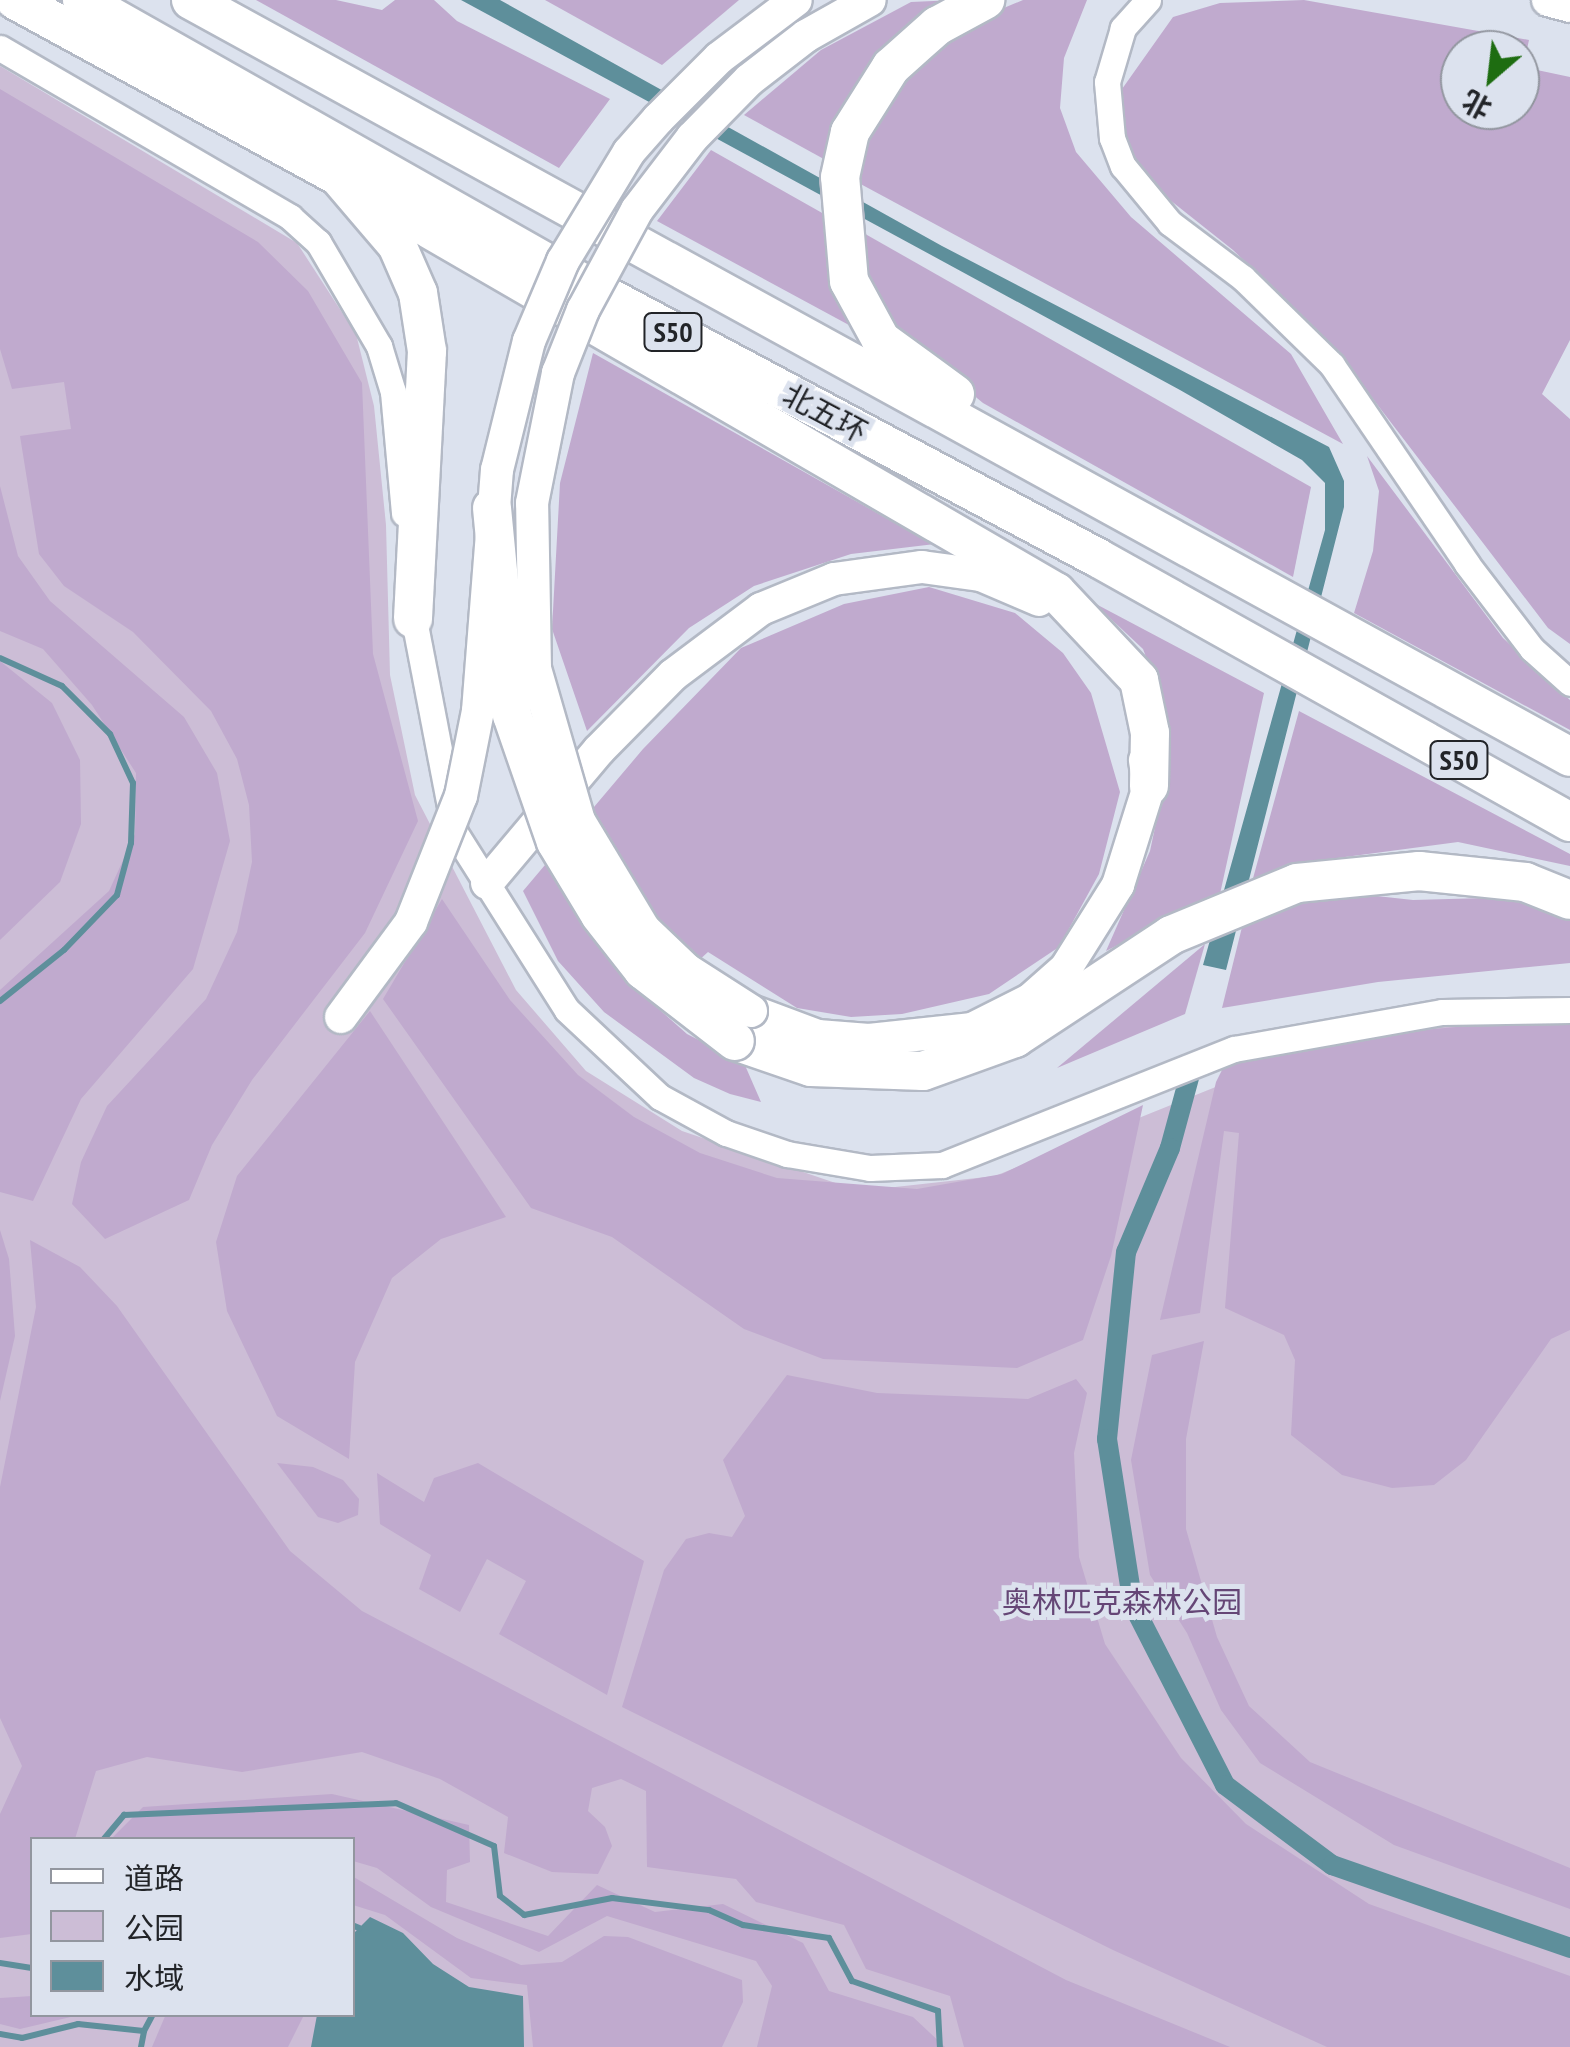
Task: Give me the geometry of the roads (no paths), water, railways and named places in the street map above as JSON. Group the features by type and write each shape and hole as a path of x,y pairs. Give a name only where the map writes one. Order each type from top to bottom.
{"highway":[{"path":"15,0 338,176 1056,592 1139,680 1150,733 1149,786"},
{"name":"北五环","path":"82,0 593,289 1270,654 1570,822"},
{"name":"北五环","path":"191,0 1570,757"},
{"path":"985,0 937,26 891,68 850,132 843,164 843,234 849,281 881,340 1090,491"},
{"path":"338,176 397,246 418,294 427,351 412,619"},
{"path":"492,508 512,715 556,842 600,916 643,970 810,1067 923,1072 1014,1038 1171,935 1284,888 1419,871 1525,882 1570,900"}],"main road":[{"path":"341,1016 411,922 461,796 478,711 492,508 529,341 563,261 605,189 691,82 796,0"},
{"path":"487,883 599,750 705,647 761,608 870,572 922,567 981,574 1056,612 1096,650 1132,706 1149,786 1134,842 1097,927 1066,968 1030,1000 972,1030 869,1040 743,1026 644,929 579,821 535,669 532,503 558,373 582,310 637,210 692,138 748,80 806,36 870,0"},
{"path":"1548,0 1570,6"}],"street":[{"path":"1148,0 1123,28 1107,82 1112,138 1123,166 1170,222 1257,290 1332,365 1467,564 1532,650 1570,682"},
{"path":"0,48 290,217 318,242 379,346 393,392 412,619 456,833 566,1010 660,1097 726,1133 787,1154 870,1168 942,1165 1234,1048 1442,1012 1570,1010"}],"water":[{"path":"461,0 500,0 942,246 1329,447 1344,481 1344,507 1226,970 1203,965 1325,530 1325,483 1302,460 1180,390"},
{"path":"370,1917 403,1933 433,1964 469,1987 523,1996 524,2047 311,2047 317,2017 355,2017 355,1932"}],"waterway":[{"path":"0,658 62,686 110,734 133,783 131,843 117,895 64,950 0,1001"},
{"path":"1189,1078 1170,1148 1126,1252 1107,1439 1133,1605 1225,1785 1332,1865 1570,1948"},
{"path":"106,1837 124,1815 396,1803 494,1846 500,1896 524,1915 612,1898 709,1910 743,1925 829,1938 852,1981 938,2011 940,2047"},
{"path":"355,1926 359,1928"},
{"path":"0,1963 30,1968"},
{"path":"0,2034 22,2038 78,2024 144,2031 151,2017"},
{"path":"141,2047 144,2031"}],"park label":[{"name":"奥林匹克森林公园","path":"1122,1602"}]}
